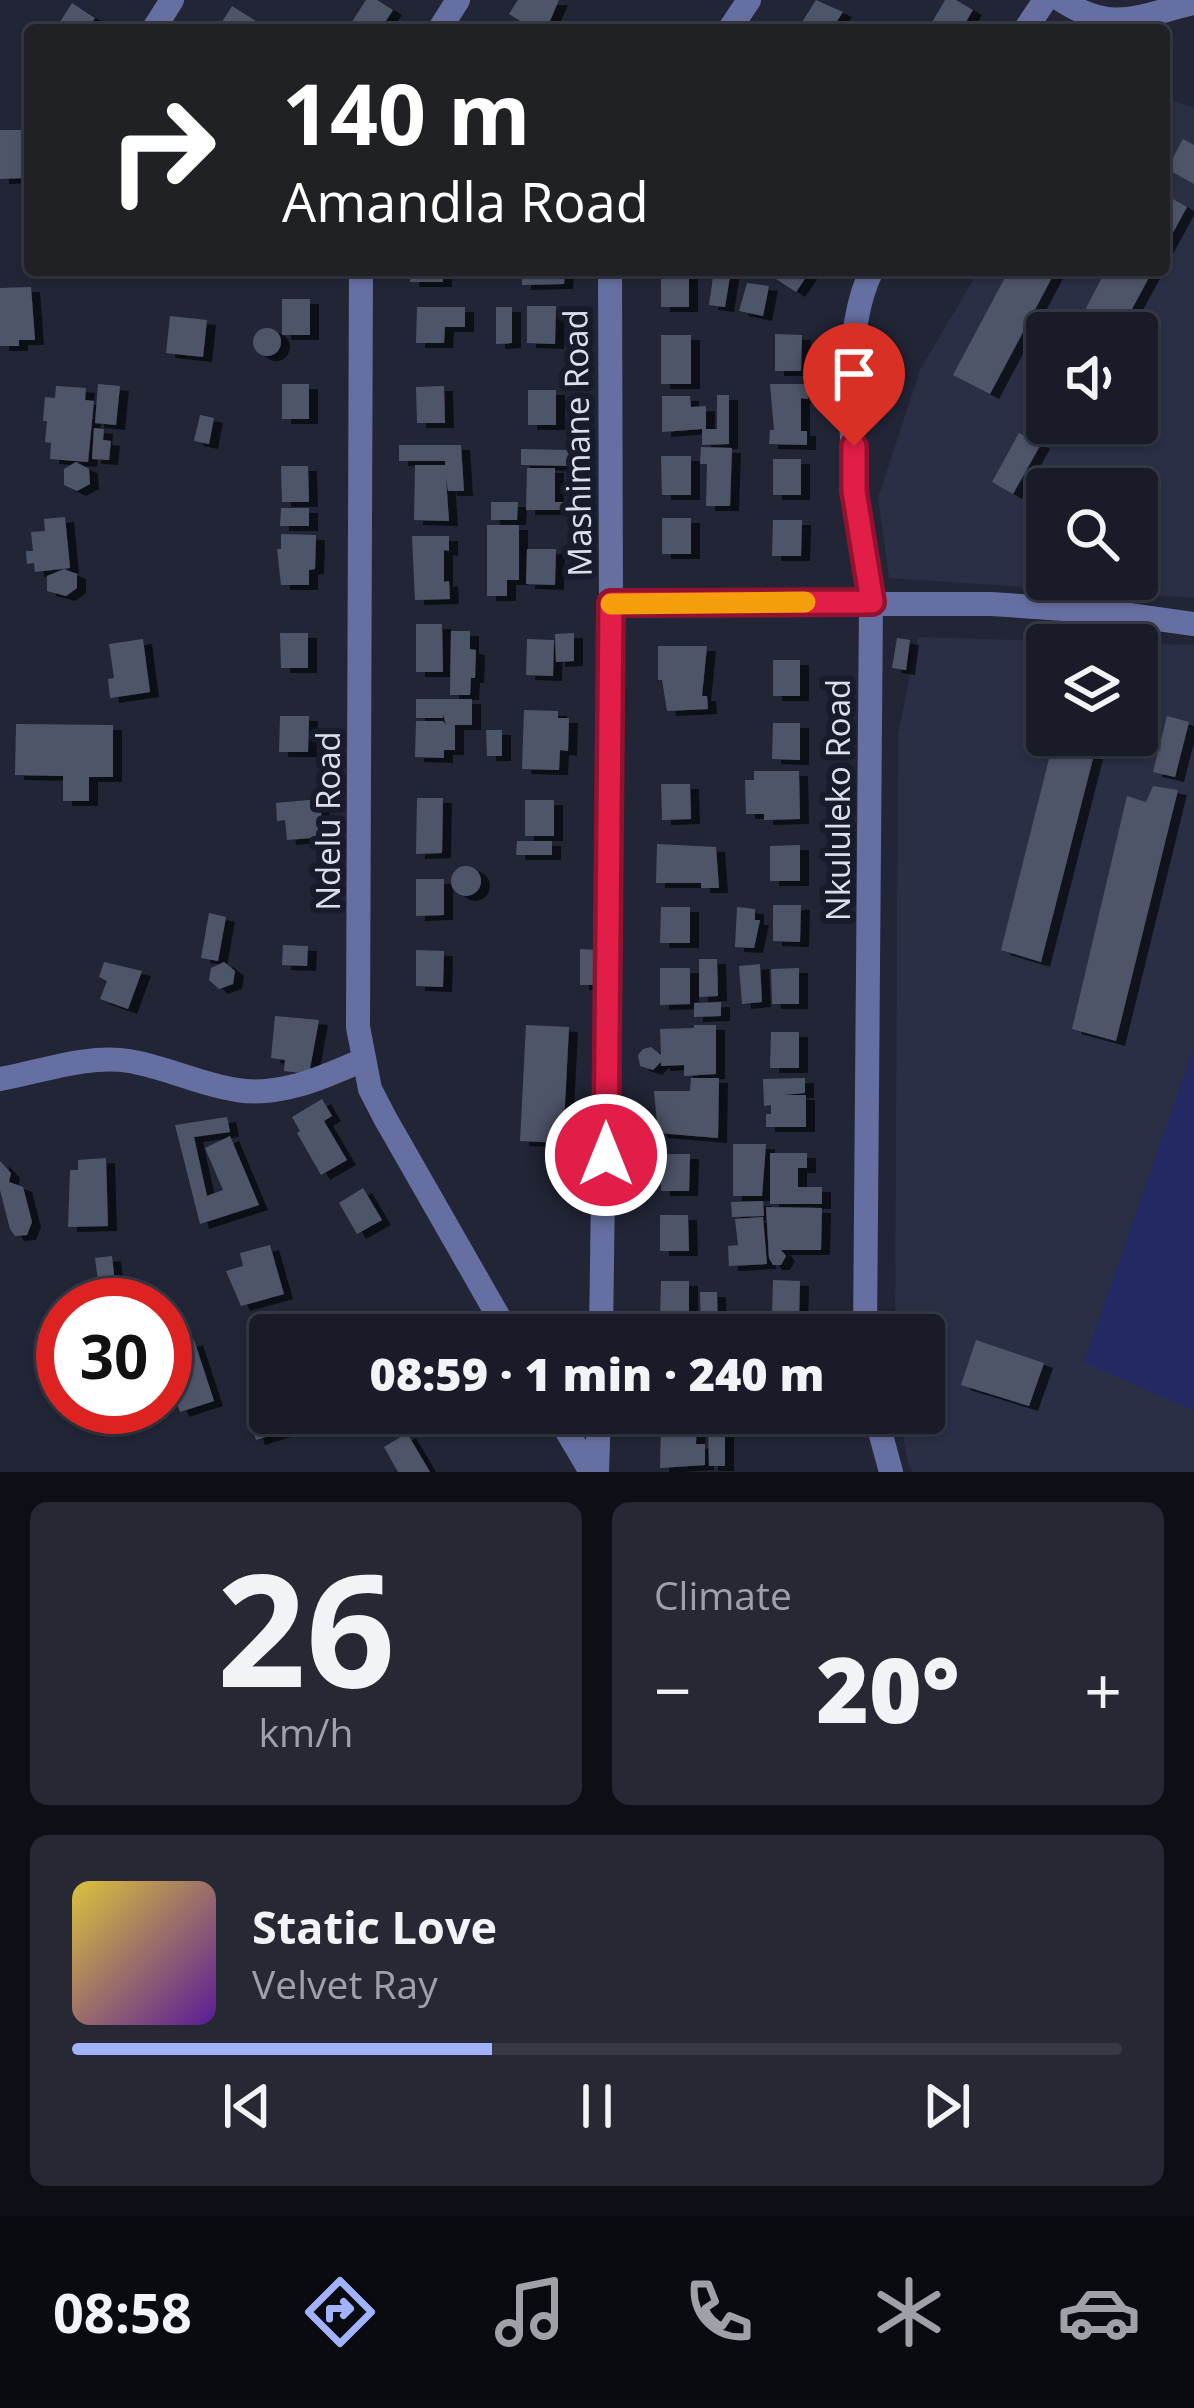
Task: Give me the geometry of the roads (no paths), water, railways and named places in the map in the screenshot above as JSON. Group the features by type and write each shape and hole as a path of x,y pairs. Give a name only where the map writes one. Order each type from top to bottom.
{"street":[{"path":"1061,0 1098,20 1123,20 1194,3"},
{"name":"Ndelu Road","path":"361,276 358,1027 370,1089 497,1314"},
{"name":"Mashimane Road","path":"601,1314 611,603 610,276"},
{"name":"Nkululeko Road","path":"865,1314 872,602 854,491 853,354 859,297 869,276"},
{"path":"611,603 872,602 1084,610 1194,624"},
{"path":"0,1079 128,1060 235,1090 260,1092 323,1078 363,1060"},
{"path":"570,1434 594,1472"},
{"path":"594,1472 597,1434"},
{"path":"880,1434 891,1472"}]}
